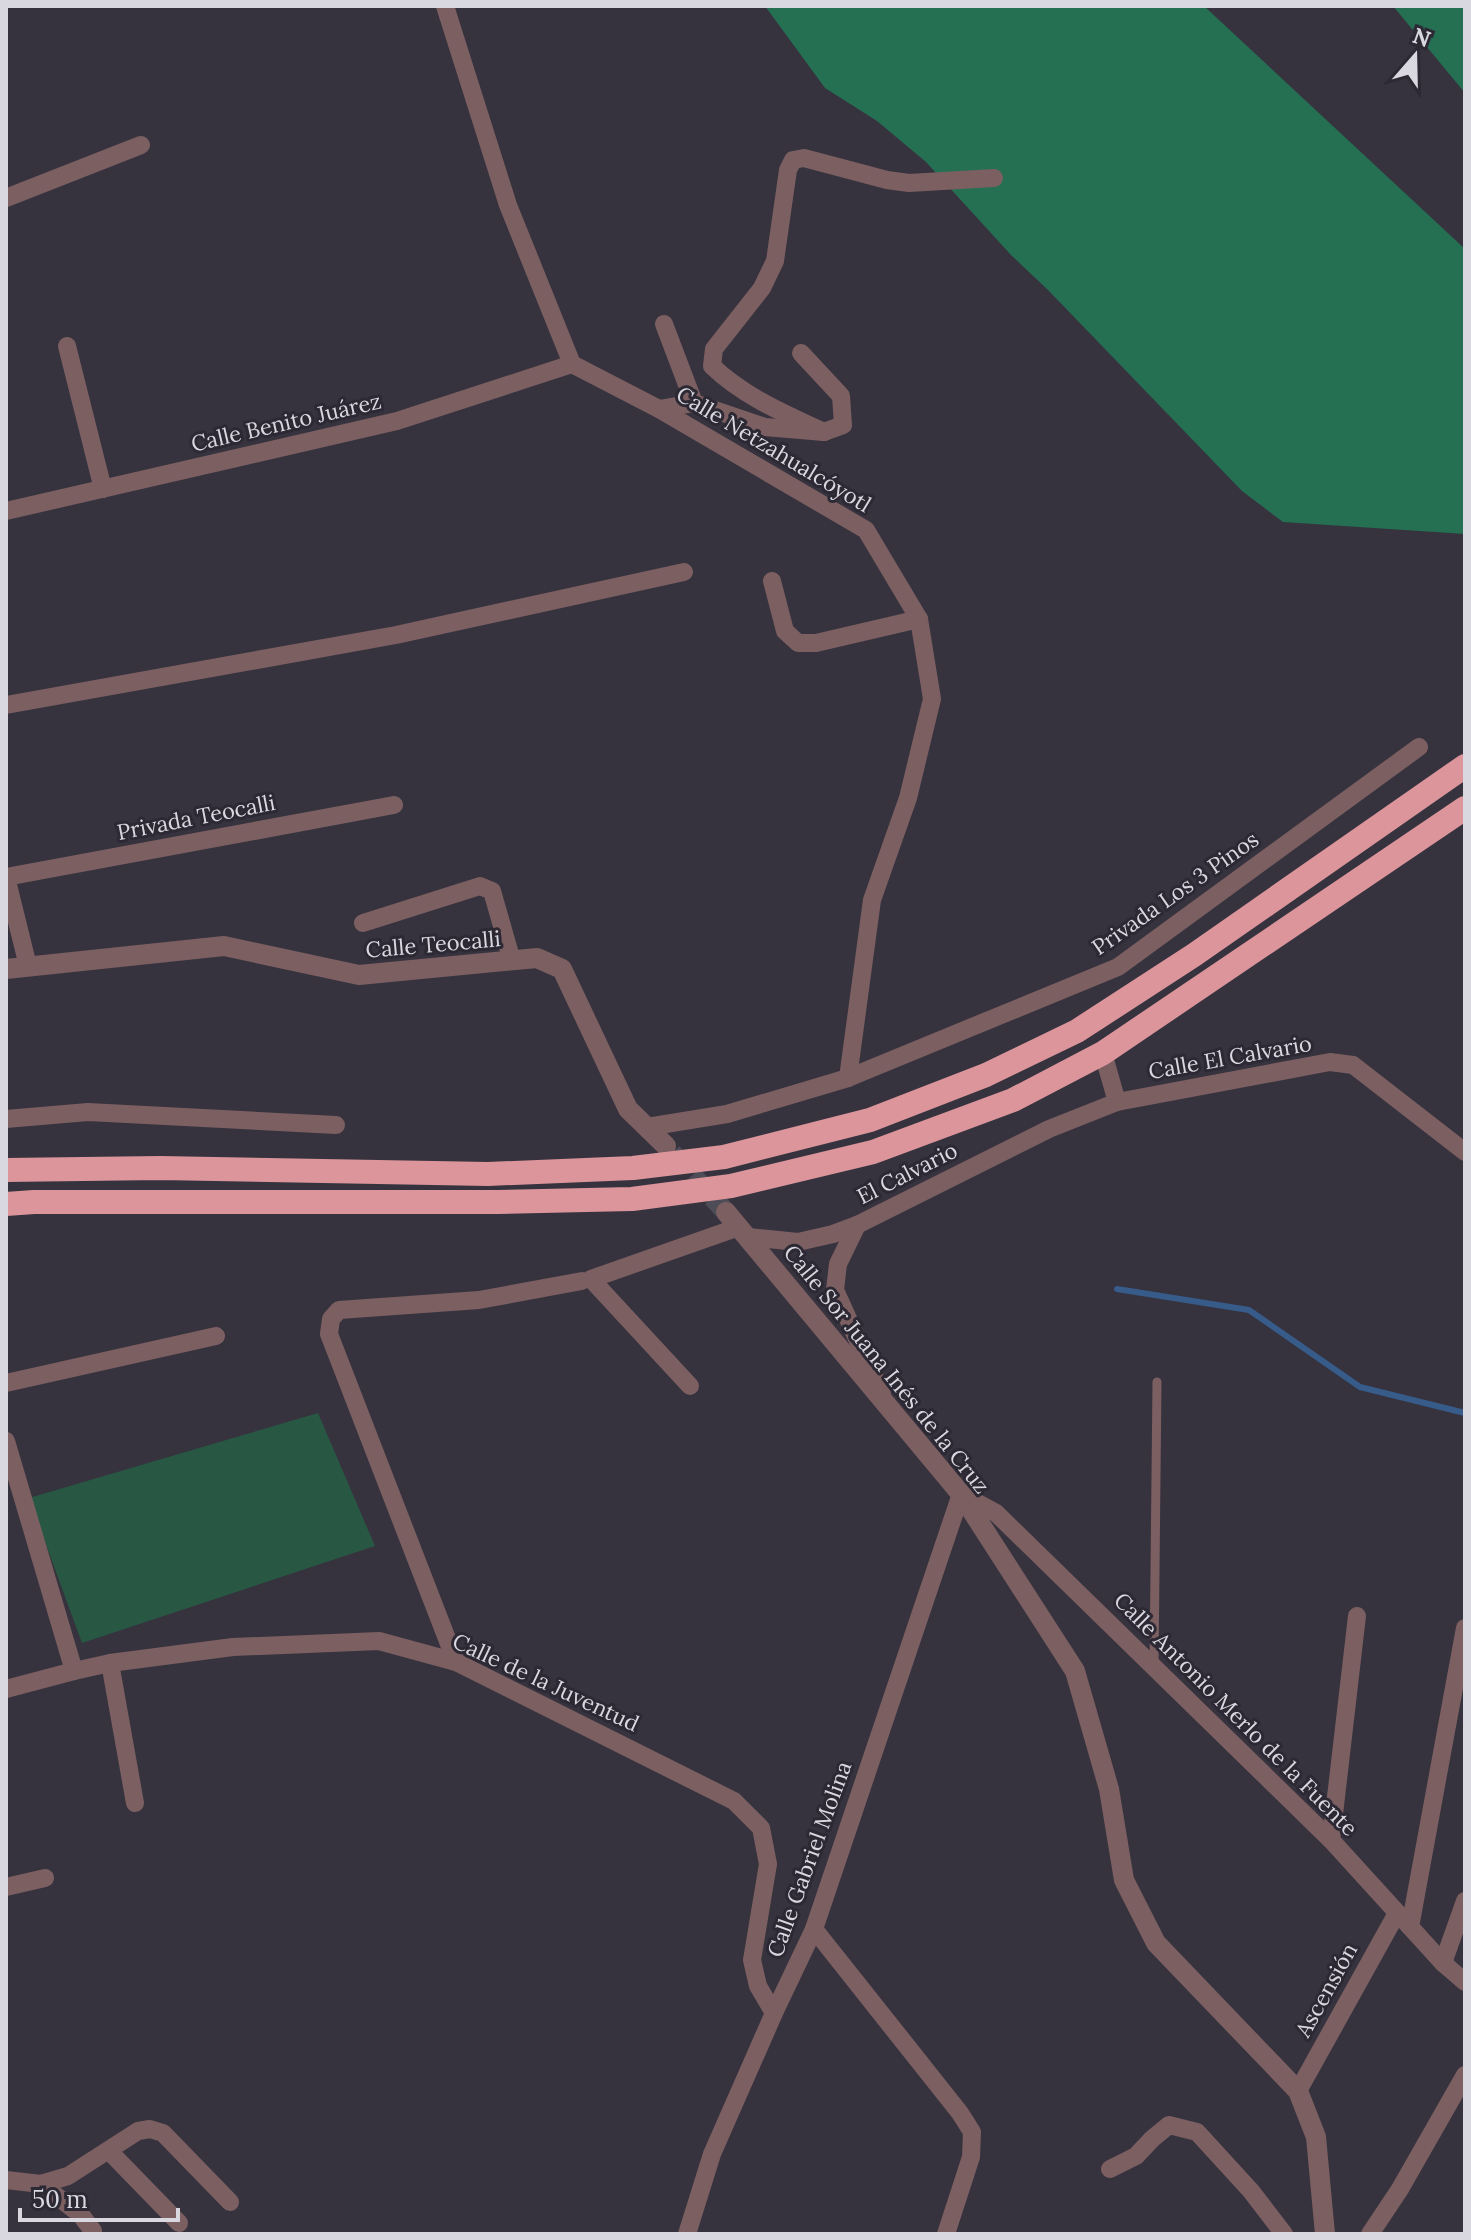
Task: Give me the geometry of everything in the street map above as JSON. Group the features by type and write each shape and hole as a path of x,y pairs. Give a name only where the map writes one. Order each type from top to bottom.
{"highway":[{"path":"6,1170 160,1168 488,1174 633,1168 724,1157 870,1120 986,1075 1077,1031 1194,955 1465,766"},
{"path":"6,1204 632,1199 731,1186 873,1152 1013,1100 1103,1053 1465,808"}],"street":[{"path":"445,6 508,205 572,364"},
{"path":"6,198 141,145"},
{"path":"824,432 783,413 726,380 712,366 714,349 762,288 775,261 788,170 793,160 804,158 909,183 994,178"},
{"path":"664,324 694,403"},
{"path":"67,346 103,489"},
{"path":"659,409 694,403 765,427 824,432 843,425 841,396 801,353"},
{"name":"Calle Netzahualcóyotl","path":"572,364 659,409 866,530 919,619 932,699 908,798 872,900 848,1078"},
{"name":"Calle Benito Juárez","path":"6,511 397,421 572,364"},
{"path":"6,705 396,635 684,572"},
{"path":"772,581 785,631 798,643 816,643 919,619"},
{"name":"Privada Los 3 Pinos","path":"647,1127 727,1114 848,1078 1118,967 1419,747"},
{"name":"Privada Teocalli","path":"28,966 6,877 394,805"},
{"path":"363,923 480,886 492,891 512,961"},
{"name":"Calle Teocalli","path":"6,969 224,946 359,975 537,958 562,969 628,1109 666,1146"},
{"path":"1103,1053 1117,1102"},
{"name":"Calle El Calvario","path":"1117,1102 1330,1062 1353,1065 1465,1152"},
{"name":"El Calvario","path":"890,1410 835,1290 838,1264 857,1225 1049,1129 1117,1102"},
{"path":"6,1119 88,1112 336,1125"},
{"path":"690,1386 591,1279 738,1225 798,1242 857,1225"},
{"name":"Calle Sor Juana Inés de la Cruz","path":"738,1225 961,1494 1075,1671 1109,1789 1124,1880 1156,1943 1298,2091 1316,2137 1325,2234"},
{"path":"456,1662 329,1334 331,1319 339,1310 479,1300 582,1281"},
{"path":"6,1383 216,1336"},
{"path":"6,1441 74,1671"},
{"name":"Calle Antonio Merlo de la Fuente","path":"961,1494 996,1513 1331,1840 1443,1963 1465,1982"},
{"name":"Calle Gabriel Molina","path":"687,2234 712,2154 814,1929 961,1494"},
{"path":"1331,1840 1357,1616"},
{"name":"Ascensión","path":"1298,2091 1403,1920 1465,1628"},
{"name":"Calle de la Juventud","path":"6,1689 110,1663 233,1647 379,1641 456,1662 734,1801 761,1828 768,1864 752,1960 758,1986 774,2013"},
{"path":"110,1663 135,1803"},
{"path":"6,1887 45,1878"},
{"path":"1443,1963 1465,1901"},
{"path":"814,1929 972,2132 971,2157 946,2234"},
{"path":"1370,2234 1400,2189 1465,2075"},
{"path":"1110,2169 1136,2156 1169,2125 1197,2132 1251,2191 1284,2234"},
{"path":"6,2180 41,2184 68,2176 138,2131 150,2129 163,2133 230,2202"},
{"path":"109,2151 179,2223"},
{"path":"41,2184 81,2215 92,2234"}],"lane":[{"path":"1154,1666 1157,1382"}],"green space":[{"path":"765,6 1204,6 1465,249 1465,534 1283,522 1242,491 1011,255 926,162 877,121 825,88"},
{"path":"1393,6 1465,6 1465,93"},
{"path":"318,1413 375,1546 82,1643 29,1498"}],"waterway":[{"path":"1117,1289 1249,1310 1360,1387 1465,1413"}],"tunnel":[{"path":"672,1153 726,1212"}]}
